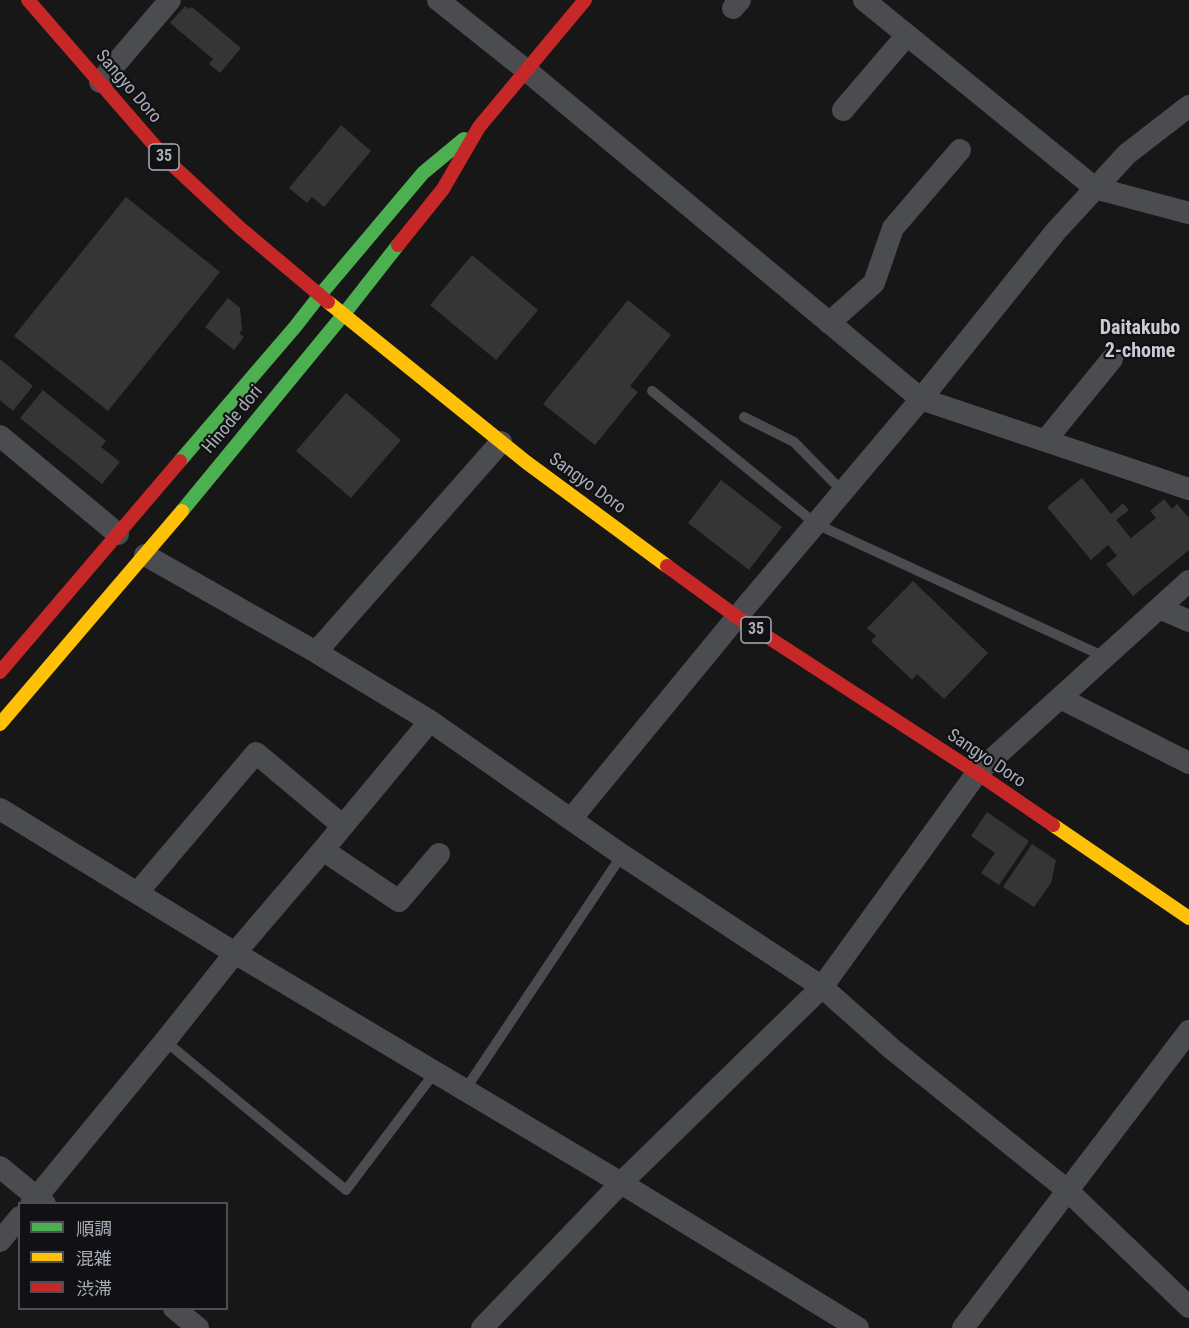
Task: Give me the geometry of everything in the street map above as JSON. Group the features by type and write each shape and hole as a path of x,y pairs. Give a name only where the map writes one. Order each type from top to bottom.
{"street":[{"name":"Sangyo Doro","path":"28,0 168,161 240,228 526,462 737,617 976,773 1189,918"},
{"path":"100,82 170,0"},
{"path":"438,0 526,70 921,399 1188,488"},
{"name":"Hinode dori","path":"0,724 145,555 344,314 443,189 479,127 585,0"},
{"path":"864,0 1095,188 1189,213"},
{"path":"843,110 907,35"},
{"path":"572,819 737,617 921,399 1056,231 1127,154 1189,106"},
{"name":"Hinode dori","path":"0,672 295,327 423,173 479,127"},
{"path":"829,323 874,283 893,228 960,150"},
{"path":"1045,441 1112,359"},
{"path":"0,436 118,534"},
{"path":"316,652 501,442"},
{"path":"145,555 316,652 430,721 622,855 822,987 892,1049 1067,1190 1189,1306"},
{"path":"482,1328 621,1183 822,987 976,773 1189,581"},
{"path":"1159,608 1189,621"},
{"path":"1060,698 1189,763"},
{"path":"0,1167 38,1201 236,953 430,721"},
{"path":"138,892 256,753 343,826"},
{"path":"0,809 858,1328"},
{"path":"323,850 399,902 439,854"},
{"path":"963,1328 1189,1031"},
{"path":"0,1241 18,1219"},
{"path":"176,1310 198,1328"}],"lane":[{"path":"652,391 816,524 1105,657"},
{"path":"744,417 794,442 843,492"},
{"path":"465,1090 622,855"},
{"path":"165,1041 346,1190 435,1072"}],"building":[{"path":"185,6 189,9 192,7 241,48 220,73 209,64 213,59 170,23"},
{"path":"341,125 371,151 324,207 312,197 307,203 289,188"},
{"path":"126,197 220,272 108,411 14,336"},
{"path":"472,255 538,310 496,360 430,305"},
{"path":"228,298 240,308 242,330 239,333 244,337 234,350 205,327"},
{"path":"628,300 671,335 630,386 638,392 595,445 543,404"},
{"path":"0,359 33,386 13,411 0,400"},
{"path":"43,390 106,441 101,447 120,462 102,484 20,418"},
{"path":"346,393 401,440 351,498 296,451"},
{"path":"1082,478 1111,514 1123,503 1129,510 1116,520 1131,538 1156,518 1150,511 1164,499 1172,509 1177,504 1189,518 1189,550 1133,596 1106,564 1117,556 1108,545 1091,560 1047,507"},
{"path":"721,480 782,527 749,570 688,523"},
{"path":"913,581 988,653 944,699 917,674 912,680 871,641 876,636 867,628"},
{"path":"987,812 1029,841 999,885 981,873 995,853 971,836"},
{"path":"1032,844 1056,860 1051,883 1034,907 1003,887"}],"traffic: fast":[{"path":"180,461 423,173 464,139"},
{"path":"182,511 398,245"}],"traffic: slow":[{"path":"328,302 526,462 667,566"},
{"path":"0,724 182,511"},
{"path":"1053,825 1189,918"}],"traffic: jam":[{"path":"28,0 168,161 240,228 328,302"},
{"path":"398,245 443,189 479,127 585,0"},
{"path":"0,672 180,461"},
{"path":"667,566 737,617 1053,825"}],"district":[{"name":"Daitakubo 2-chome","path":"1140,340"}]}
